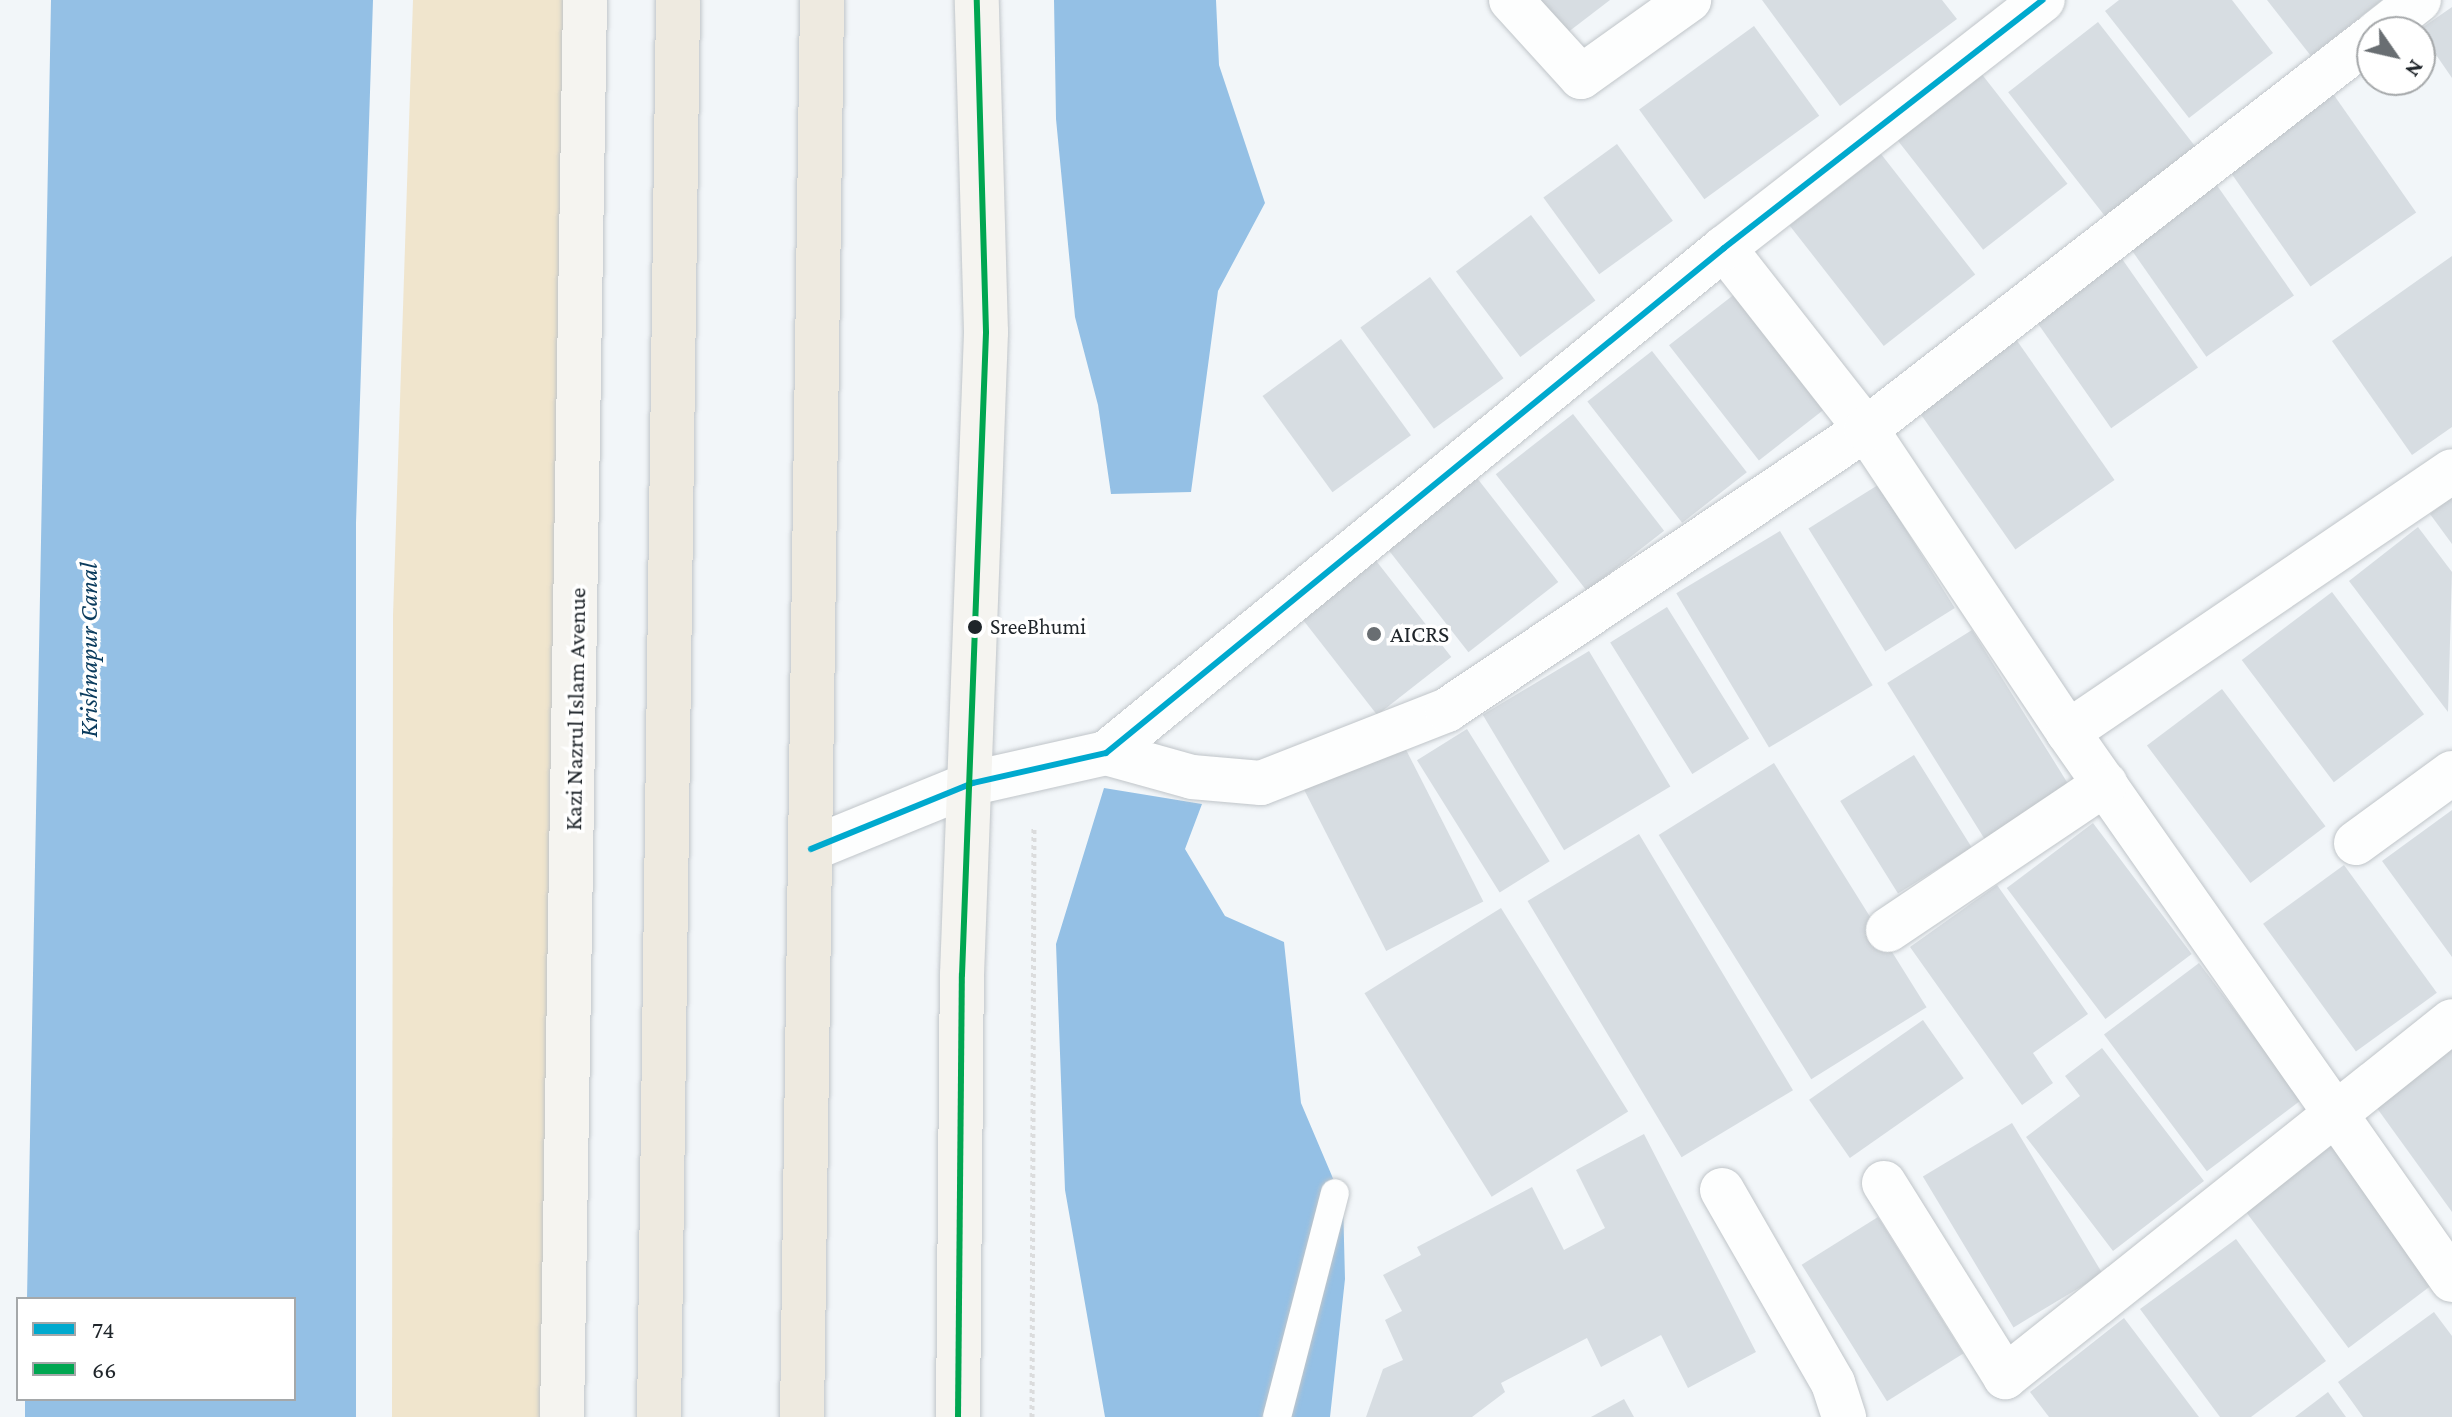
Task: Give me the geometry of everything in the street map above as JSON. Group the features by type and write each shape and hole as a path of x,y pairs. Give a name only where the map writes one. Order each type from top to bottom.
{"main road":[{"path":"659,1417 678,0"},
{"path":"802,1417 822,0"}],"street":[{"name":"Kazi Nazrul Islam Avenue","path":"562,1417 585,0"},
{"path":"958,1417 962,975 973,783 986,332 977,0"},
{"path":"1511,0 1581,77 1689,0"},
{"path":"811,849 973,783 1106,753 1724,248 2043,0"},
{"path":"2398,16 2419,0"},
{"path":"1106,753 1192,777 1261,783 1447,710 1866,429 2356,49"},
{"path":"1724,248 1866,429 2068,732 2452,1280"},
{"path":"2068,732 2452,471"},
{"path":"2356,843 2452,773"},
{"path":"1888,930 2105,784"},
{"path":"1884,1183 2005,1377 2452,1021"},
{"path":"1722,1190 1833,1383 1844,1417"}],"lane":[{"path":"1277,1417 1335,1193"}],"path":[{"path":"1032,1417 1035,769"}],"shaded area":[{"path":"413,0 601,0 575,1417 392,1417 393,616"}],"water":[{"name":"Krishnapur Canal","path":"51,0 373,0 356,523 356,1417 25,1417 25,1401 296,1401 296,1297 27,1297"},
{"path":"1054,0 1216,0 1219,65 1265,203 1218,291 1191,492 1111,494 1098,405 1075,317 1056,119"},
{"path":"1104,788 1202,804 1185,849 1225,916 1284,942 1301,1103 1343,1202 1345,1279 1330,1417 1105,1417 1065,1190 1056,944"}],"building":[{"path":"1535,0 1610,0 1563,36"},
{"path":"1762,0 1942,0 1957,19 1840,106"},
{"path":"2119,0 2232,0 2273,53 2189,118 2105,11"},
{"path":"2267,0 2382,0 2362,16 2356,16 2356,21 2311,56"},
{"path":"2452,7 2452,78 2436,55 2436,18"},
{"path":"2098,22 2195,147 2105,217 2008,92"},
{"path":"1754,26 1819,116 1704,199 1639,109"},
{"path":"1977,68 2068,184 1983,250 1893,134"},
{"path":"2329,88 2416,213 2311,287 2223,162"},
{"path":"1617,144 1673,221 1599,274 1543,197"},
{"path":"1881,154 1975,275 1884,346 1790,225"},
{"path":"2216,184 2294,295 2206,357 2128,245"},
{"path":"1531,215 1595,300 1520,357 1456,272"},
{"path":"2120,256 2198,367 2111,428 2033,317"},
{"path":"2452,256 2452,427 2412,455 2332,341"},
{"path":"1430,277 1503,378 1434,429 1360,328"},
{"path":"1736,293 1826,408 1759,460 1669,345"},
{"path":"2013,335 2115,480 2015,549 1914,404"},
{"path":"1341,339 1411,435 1332,492 1263,396"},
{"path":"1652,351 1747,472 1682,523 1587,401"},
{"path":"1573,414 1664,531 1587,591 1496,474"},
{"path":"1477,478 1558,582 1468,652 1387,548"},
{"path":"1878,485 1955,608 1885,651 1808,528"},
{"path":"2452,497 2452,544 2430,514"},
{"path":"2418,527 2452,572 2448,712 2349,581"},
{"path":"1780,531 1873,685 1769,748 1676,593"},
{"name":"AICRS","path":"1370,553 1451,657 1377,715 1296,611"},
{"path":"2332,592 2424,714 2334,782 2242,660"},
{"path":"1667,607 1749,738 1692,774 1610,643"},
{"path":"1972,630 2076,796 1991,849 1887,683"},
{"path":"1589,651 1670,786 1564,850 1483,715"},
{"path":"2222,689 2326,826 2250,883 2147,746"},
{"path":"1467,729 1550,861 1500,893 1417,760"},
{"path":"1398,734 1483,902 1386,951 1301,783"},
{"path":"1914,755 1972,847 1898,894 1840,801"},
{"path":"1774,763 1927,1007 1811,1079 1659,835"},
{"path":"2452,810 2452,957 2382,861"},
{"path":"2093,823 2192,954 2105,1019 2007,888"},
{"path":"1639,834 1793,1090 1682,1157 1528,901"},
{"path":"2344,865 2437,993 2356,1052 2263,924"},
{"path":"1997,885 2088,1014 2033,1053 2053,1083 2022,1105 1910,947"},
{"path":"1501,908 1628,1112 1492,1197 1364,993"},
{"path":"2199,963 2302,1100 2207,1171 2104,1035"},
{"path":"1923,1020 1964,1078 1850,1158 1809,1100"},
{"path":"2102,1048 2204,1181 2113,1251 2026,1137 2080,1096 2065,1076"},
{"path":"2452,1048 2452,1212 2374,1104"},
{"path":"2012,1123 2103,1274 2014,1327 1923,1177"},
{"path":"1644,1134 1756,1352 1688,1388 1661,1335 1601,1367 1587,1338 1501,1383 1505,1392 1472,1417 1366,1417 1383,1369 1403,1360 1385,1320 1402,1311 1383,1275 1421,1255 1417,1247 1532,1187 1564,1250 1605,1228 1576,1170"},
{"path":"2332,1145 2436,1282 2348,1348 2245,1211"},
{"path":"1878,1217 1963,1354 1887,1401 1802,1265"},
{"path":"2236,1239 2326,1361 2251,1417 2220,1417 2140,1309"},
{"path":"2434,1312 2452,1336 2452,1417 2363,1417 2338,1382"},
{"path":"2124,1318 2199,1417 2049,1417 2030,1392"},
{"path":"2328,1392 2346,1417 2295,1417"},
{"path":"1624,1399 1634,1417 1591,1417"}],"transit line":[{"name":"66","path":"958,1417 962,975 986,332 977,0"},
{"name":"74","path":"811,849 973,783 1106,753 1724,248 2043,0"}],"place":[{"name":"SreeBhumi","path":"975,627"},
{"name":"AICRS","path":"1374,634"}]}
